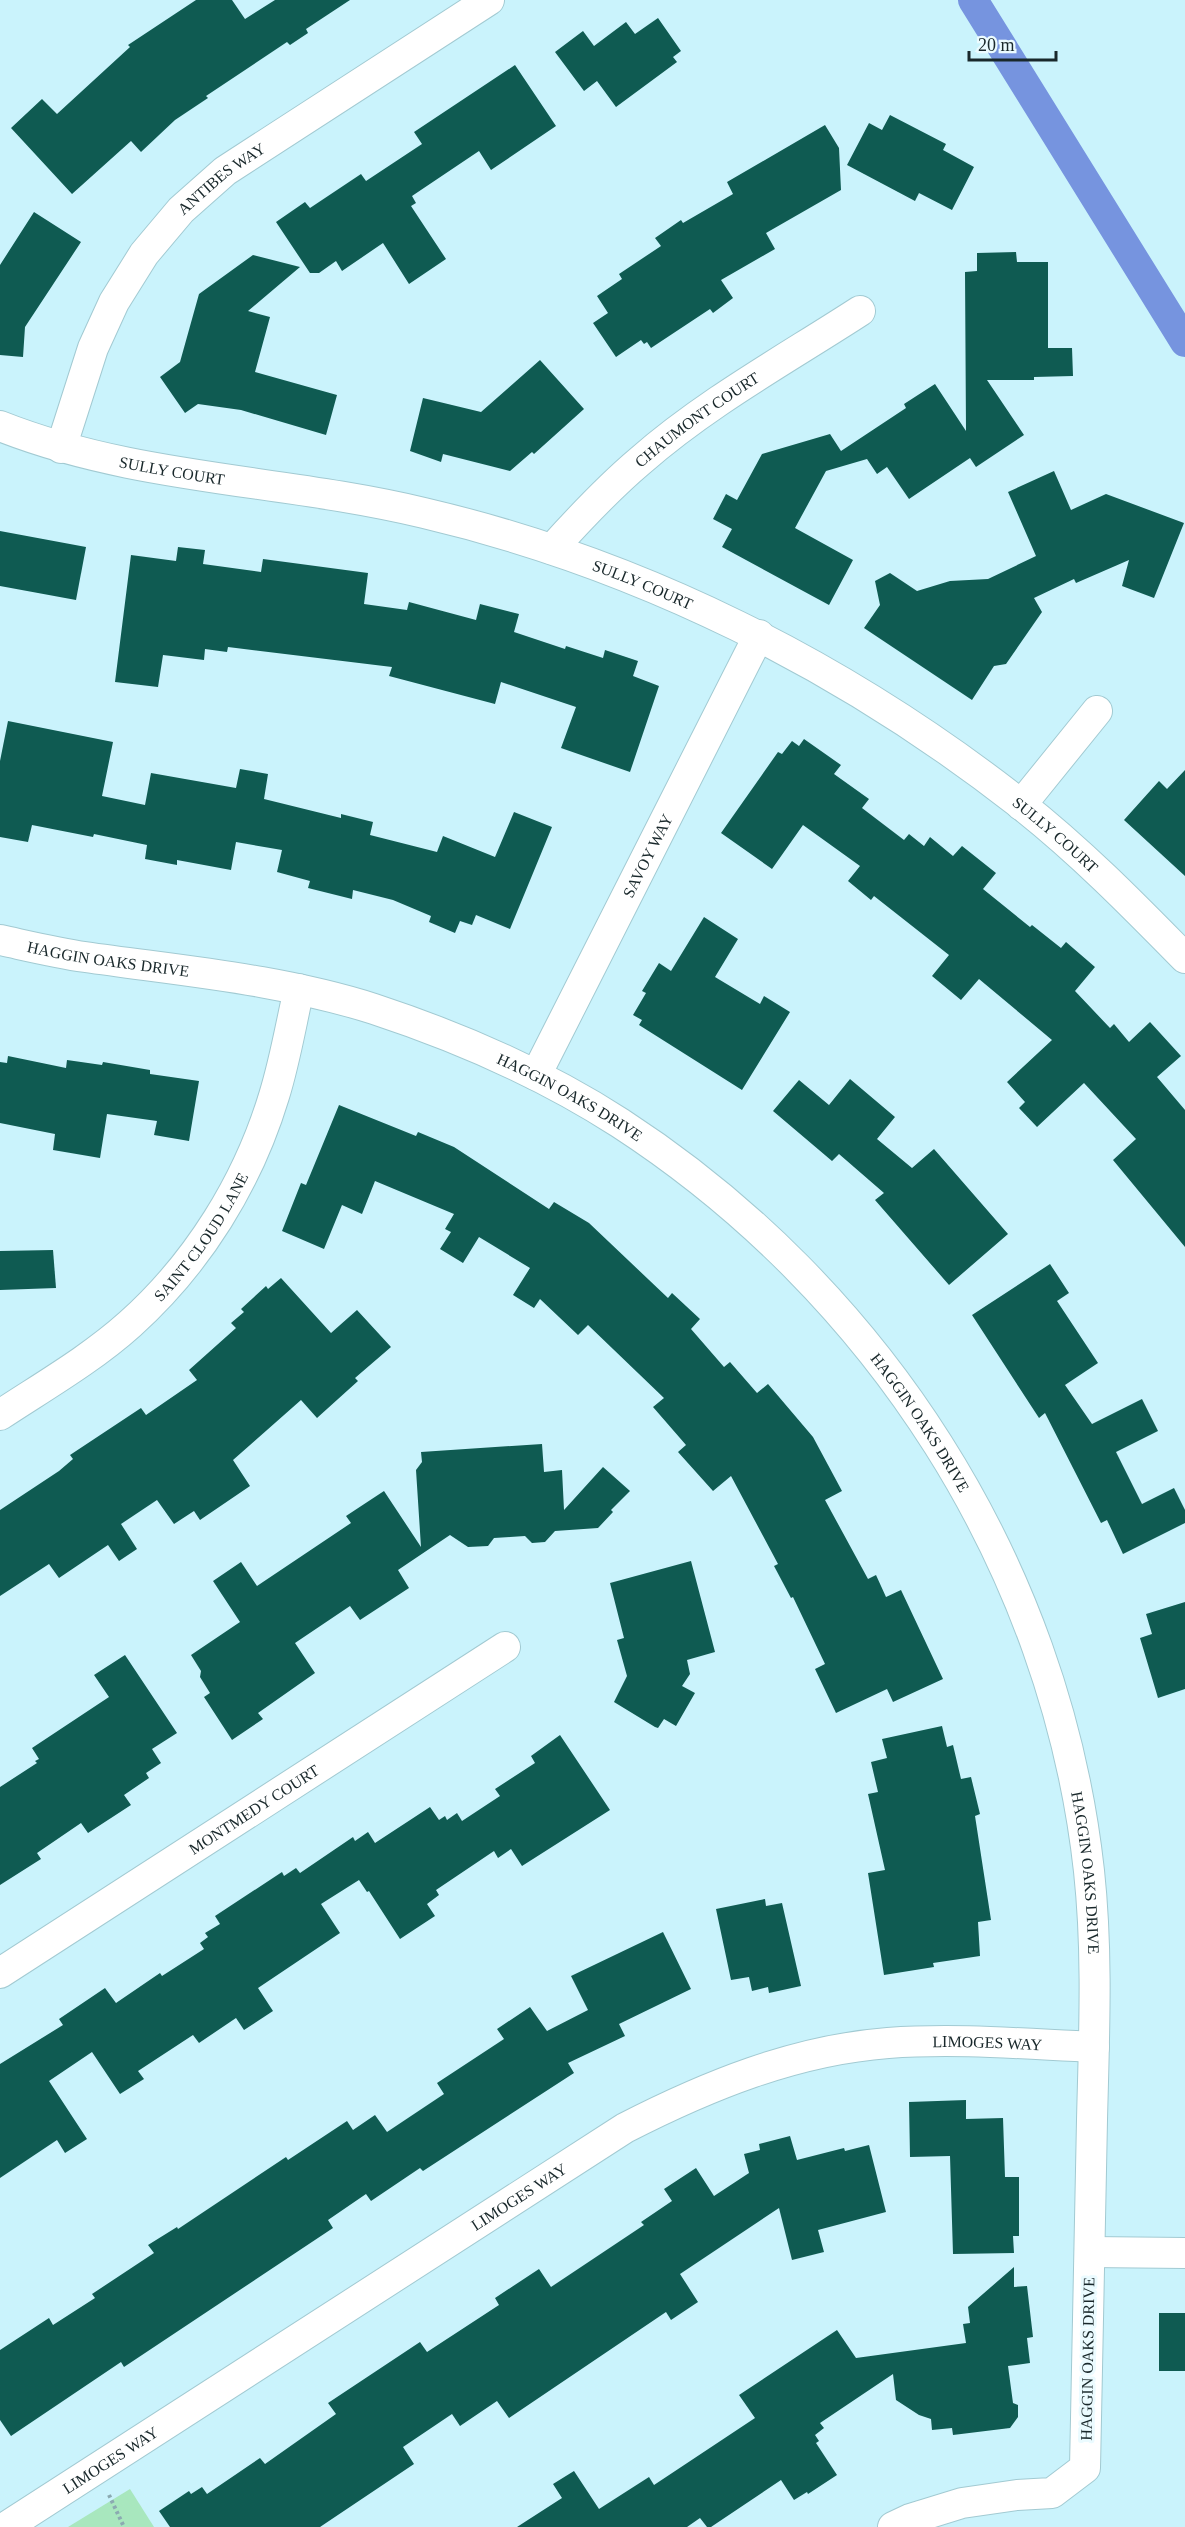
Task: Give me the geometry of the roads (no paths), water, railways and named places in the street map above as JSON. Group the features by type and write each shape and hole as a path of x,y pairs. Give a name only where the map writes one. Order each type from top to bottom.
{"street":[{"name":"ANTIBES WAY","path":"62,448 93,348 114,302 144,254 182,210 225,171 489,0"},
{"name":"CHAUMONT COURT","path":"552,549 580,518 640,461 694,418 860,310"},
{"name":"SULLY COURT","path":"0,426 62,448 144,468 321,492 402,508 552,549 639,581 759,636 847,684 927,735 1021,805 1120,892 1185,958"},
{"name":"SAVOY WAY","path":"536,1075 759,636"},
{"path":"1021,805 1097,711"},
{"name":"HAGGIN OAKS DRIVE","path":"0,940 78,956 247,979 299,989 370,1008 454,1038 536,1075 616,1120 675,1160 744,1216 809,1277 858,1332 903,1389 951,1463 994,1542 1022,1607 1053,1694 1075,1780 1089,1869 1095,1958 1085,2468 1052,2493 1017,2495 963,2503 909,2519 893,2527"},
{"name":"SAINT CLOUD LANE","path":"0,1415 76,1366 130,1324 167,1287 199,1248 227,1205 254,1152 275,1095 299,989"},
{"name":"MONTMEDY COURT","path":"0,1973 505,1647"},
{"name":"LIMOGES WAY","path":"6,2527 625,2128 686,2097 751,2072 818,2054 886,2043 955,2040 1094,2047"},
{"path":"1090,2252 1185,2253"}],"waterway":[{"path":"973,0 1185,342"}]}
